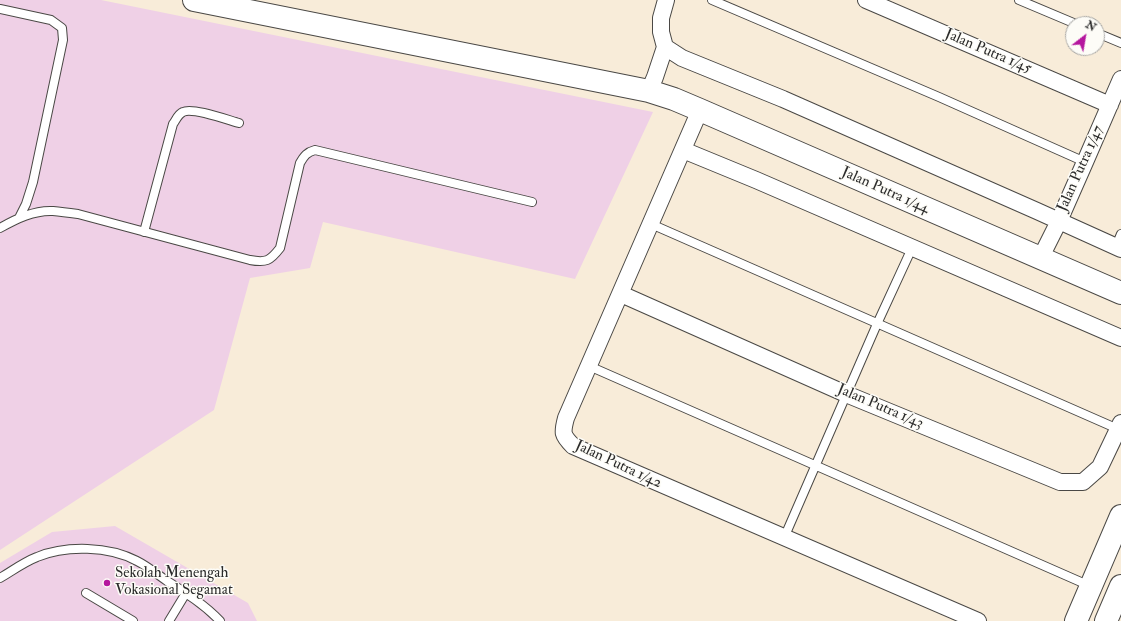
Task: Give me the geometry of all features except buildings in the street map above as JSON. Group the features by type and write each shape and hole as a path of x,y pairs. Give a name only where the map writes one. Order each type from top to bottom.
{"street":[{"name":"Jalan Putra 1/44","path":"194,0 649,91 674,99 700,110 1121,293"},
{"path":"649,91 665,47 661,32 661,18 666,0"},
{"name":"Jalan Putra 1/45","path":"866,0 1110,105"},
{"path":"665,47 682,58 782,99 1059,221 1119,243"},
{"name":"Jalan Putra 1/47","path":"1040,259 1059,221 1121,79"},
{"name":"Jalan Putra 1/42","path":"700,110 566,418 563,429 565,438 574,446 978,621"},
{"path":"683,150 756,180 1121,338"},
{"name":"Jalan Putra 1/43","path":"621,294 846,394 1060,482 1083,482 1100,467 1120,426"},
{"path":"1076,621 1121,516"},
{"path":"1106,621 1121,586"}],"lane":[{"path":"712,0 932,94 1085,162"},
{"path":"1020,0 1065,19"},
{"path":"0,9 51,20 62,28 63,40 33,182 26,204 19,218"},
{"path":"1105,36 1121,43"},
{"path":"144,232 173,124 178,116 184,111 190,110 239,123"},
{"path":"0,228 19,218 37,213 52,211 78,214 250,260 259,262 268,261 280,248 300,163 303,157 309,152 315,150 532,202"},
{"path":"650,224 877,324 1120,426"},
{"path":"784,538 846,394 912,248"},
{"path":"589,366 1091,586"},
{"path":"0,578 35,557 54,550 98,548 136,560 186,593 212,612 220,621"},
{"path":"86,593 133,621"},
{"path":"169,621 186,593"}],"shaded area":[{"path":"0,0 101,0 653,112 575,279 323,222 310,268 250,278 214,410 0,550"},
{"name":"Sekolah Menengah Vokasional Segamat","path":"115,526 248,603 257,621 0,621 0,563 52,532"}],"place":[{"name":"Sekolah Menengah Vokasional Segamat","path":"107,583"}]}
